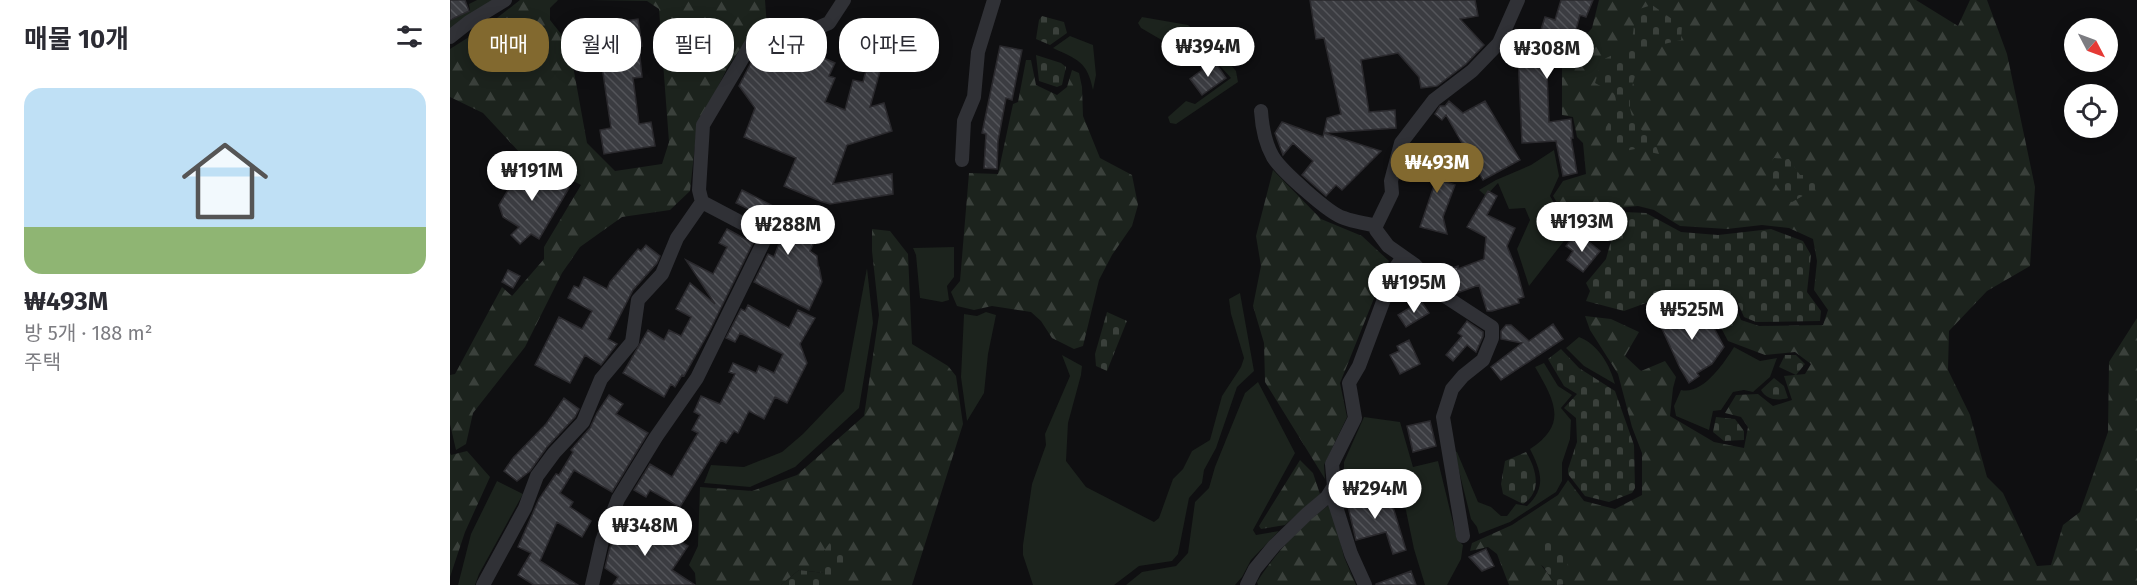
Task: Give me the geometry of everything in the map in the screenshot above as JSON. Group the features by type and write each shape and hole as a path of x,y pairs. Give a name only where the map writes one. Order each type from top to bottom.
{"street":[{"path":"450,37 469,22 505,0"},
{"path":"592,585 602,541 618,498 656,437 697,378 763,243 761,232 702,201 699,190 703,125 751,44 764,38 818,28 829,23 844,0"},
{"path":"962,160 964,121 974,97 978,52 994,0"},
{"path":"1463,536 1443,417 1452,389 1463,376 1483,360 1492,338 1491,327 1443,295 1415,265 1388,246 1376,230 1376,226 1392,193 1391,181 1401,143 1434,100 1472,71 1499,43 1518,0"},
{"path":"1261,111 1263,130 1273,157 1287,171 1326,209 1342,218 1376,226"},
{"path":"483,585 525,508 537,476 554,453 583,422 601,379 632,342 638,300 662,274 677,238 702,201"},
{"path":"1247,585 1256,569 1275,546 1327,497 1334,486 1332,464 1354,418 1350,382 1359,366 1396,267 1404,257"},
{"path":"1331,490 1365,585"}],"green space":[{"path":"477,0 495,0 450,31 450,20 470,11 469,4"},
{"path":"520,0 558,0 550,8 550,20 561,34 561,72 574,72 587,143 615,171 662,164 669,142 664,72 725,72 697,127 690,191 670,210 622,217 580,247 562,273 525,347 473,413 466,444 456,450 450,424 450,375 455,374 502,287 512,296 544,259 544,247 581,185 522,155 483,113 450,97 450,49 468,38 468,72 549,72 549,18 497,18"},
{"path":"591,0 765,0 766,18 746,18 746,40 734,58 734,18 660,18 659,9 647,1"},
{"path":"1599,0 1916,0 1958,26 1970,0 1987,0 2007,54 2035,187 2030,266 1987,291 1949,331 1948,370 1970,415 1987,477 2003,493 2037,566 2051,565 2063,525 2080,512 2108,432 2109,362 2137,318 2137,585 1563,585 1569,583 1541,565 1557,585 1509,585 1497,554 1488,547 1470,551 1472,543 1512,525 1558,495 1568,480 1584,501 1615,509 1642,495 1642,453 1632,427 1618,374 1590,330 1585,316 1611,319 1639,332 1625,356 1641,371 1665,361 1676,377 1670,416 1714,442 1744,448 1748,427 1741,417 1725,413 1736,395 1758,394 1773,406 1792,400 1784,376 1805,374 1811,364 1795,352 1765,355 1728,341 1711,309 1722,312 1735,305 1741,320 1759,326 1823,325 1828,310 1814,290 1817,261 1813,239 1789,228 1762,225 1727,229 1680,226 1654,210 1638,206 1618,208 1599,229 1584,220 1573,229 1553,196 1563,181 1586,174 1583,143 1577,137 1573,117 1562,115 1562,63 1592,28"},
{"path":"1652,5 1682,26 1681,40 1643,49 1630,98 1632,116 1637,125 1653,141 1659,154 1635,149 1625,151 1604,140 1606,127 1617,108 1615,94 1595,83 1602,60 1621,51 1632,41 1636,10"},
{"path":"1042,16 1064,22 1067,33 1050,45 1036,39 1039,20"},
{"path":"1142,17 1188,25 1231,65 1236,71 1238,82 1176,124 1170,123 1168,117 1186,101 1195,104 1231,78 1211,56 1196,65 1184,53 1141,28 1138,23"},
{"path":"1070,36 1093,45 1096,75 1093,90 1084,67 1053,48"},
{"path":"1036,55 1061,63 1066,67 1062,85 1057,87 1039,81"},
{"path":"1026,60 1031,60 1036,85 1057,95 1067,87 1072,70 1079,73 1083,116 1100,158 1132,175 1138,205 1132,226 1112,255 1099,280 1083,346 1074,349 1052,338 1041,321 1031,312 992,306 974,310 957,306 951,292 960,281 969,173 998,174 1013,104 1018,102"},
{"path":"1554,150 1559,176 1550,196 1571,232 1529,286 1517,249 1530,220 1525,208 1509,209 1498,183 1486,196 1479,190 1531,165"},
{"path":"1774,158 1789,159 1800,175 1814,175 1822,185 1792,202 1786,200 1766,169"},
{"path":"1273,170 1321,219 1362,236 1389,261 1340,383 1347,417 1324,465 1325,479 1265,382 1264,343 1253,306 1261,266 1256,236"},
{"path":"1624,212 1646,213 1681,232 1718,235 1771,229 1803,241 1811,255 1807,292 1821,311 1820,321 1756,322 1744,317 1736,299 1720,306 1708,303 1705,297 1665,296 1624,311 1586,301 1590,291 1586,283 1606,259 1611,241 1605,234"},
{"path":"872,229 890,231 908,254 912,344 948,366 956,376 963,424 912,585 830,585 824,573 799,570 781,585 696,585 695,573 689,565 698,546 700,487 752,491 797,475 864,416 879,315"},
{"path":"954,247 954,277 947,286 949,300 942,302 920,298 916,255 913,248"},
{"path":"867,268 873,323 859,408 795,467 750,487 704,483 711,465 744,467 782,452 803,434 844,391"},
{"path":"1240,293 1254,371 1237,387 1216,448 1204,470 1202,483 1189,498 1178,554 1172,561 1139,566 1114,585 1033,585 1023,555 1023,545 1032,484 1046,445 1045,434 1070,376 1062,355 1082,366 1068,423 1066,461 1086,487 1154,522 1159,518 1173,479 1183,469 1192,451 1210,440 1222,396 1241,367 1244,358 1229,299"},
{"path":"986,312 996,315 988,354 984,393 967,421 961,377 964,314 977,316"},
{"path":"1107,312 1127,321 1107,371 1096,366 1095,354"},
{"path":"1579,337 1586,340 1602,356 1615,384 1584,366 1566,348"},
{"path":"1734,347 1760,361 1777,358 1770,377 1753,392 1744,390 1733,392 1721,410 1713,411 1709,430 1676,416 1674,406 1681,390 1697,388 1705,383 1719,369"},
{"path":"1561,349 1579,368 1615,391 1634,445 1635,488 1632,493 1609,502 1585,496 1568,474 1577,442 1576,418 1564,408 1577,394 1564,386 1548,359"},
{"path":"1785,355 1796,355 1805,364 1796,375 1779,367"},
{"path":"1544,363 1558,386 1572,395 1561,408 1571,420 1570,439 1562,463 1562,481 1556,492 1510,522 1479,534 1471,519 1454,451 1457,452 1478,502 1491,507 1501,516 1507,516 1516,504 1527,506 1540,485 1539,472 1530,449 1542,440 1554,421 1552,401 1535,367"},
{"path":"1774,378 1784,386 1788,398 1773,399 1761,390"},
{"path":"1258,382 1295,453 1253,530 1256,535 1279,531 1251,560 1235,585 1126,585 1142,572 1176,566 1188,553 1195,502 1209,488 1215,467 1245,393"},
{"path":"1364,417 1400,422 1413,467 1438,461 1457,539 1463,545 1461,559 1447,585 1425,585 1414,549 1404,501 1398,493 1344,486 1344,462"},
{"path":"1716,417 1735,419 1744,431 1744,440 1724,441 1713,432"},
{"path":"467,451 490,477 465,532 450,577 450,453 451,455"},
{"path":"1526,452 1533,465 1536,479 1533,493 1523,504 1503,494 1501,484 1505,461"},
{"path":"1300,460 1313,473 1320,494 1285,525 1261,529 1259,526"},
{"path":"497,481 523,494 475,585 458,585 471,534"},
{"path":"1331,504 1344,557 1356,585 1258,585 1257,582 1290,539"},
{"path":"1544,538 1557,545 1565,556 1569,584 1557,585 1544,568 1540,553"},
{"path":"831,541 846,548 849,564 830,585 781,585 799,570 824,573 821,555"}],"building":[{"path":"450,0 465,0 469,11 450,20"},
{"path":"1310,0 1475,0 1478,16 1460,19 1484,45 1466,64 1437,86 1421,88 1419,77 1398,53 1361,60 1369,112 1395,110 1396,128 1324,133 1381,151 1342,190 1336,185 1326,196 1302,175 1313,161 1293,143 1283,155 1275,133 1282,122 1323,137 1327,118 1341,114 1324,38 1316,39"},
{"path":"1561,0 1593,0 1586,17 1580,15 1569,55 1546,48 1549,122 1571,119 1573,138 1571,138 1577,173 1563,176 1556,141 1522,143 1517,31 1539,36 1545,17 1555,20"},
{"path":"1000,46 1022,50 1012,100 1006,98 998,141 997,169 984,168 986,134 982,133"},
{"path":"827,60 835,63 829,76 835,78 825,102 845,110 853,80 863,82 866,72 880,72 870,107 884,103 892,131 847,145 833,184 892,174 893,194 830,204 784,186 796,158 744,137 755,108 739,86 746,72 827,72"},
{"path":"1210,61 1212,64 1215,62 1226,78 1202,95 1190,79"},
{"path":"641,67 642,77 633,78 639,124 651,122 655,146 604,154 600,130 611,128 603,72 641,72"},
{"path":"1449,101 1463,113 1485,101 1520,160 1483,180 1446,115 1442,120 1435,114 1440,106 1445,106"},
{"path":"1425,153 1453,165 1446,182 1455,185 1443,217 1447,234 1420,227 1438,174 1420,167"},
{"path":"525,162 569,188 539,239 531,234 520,244 511,235 519,227 503,217 499,205"},
{"path":"742,190 820,230 810,251 817,256 822,282 809,310 754,282 768,254 774,257 785,227 736,203"},
{"path":"1488,191 1497,196 1487,215 1515,228 1507,246 1524,297 1518,299 1519,303 1492,311 1487,311 1479,285 1457,293 1447,270 1458,266 1458,269 1484,259 1486,237 1467,227"},
{"path":"727,229 753,243 710,330 684,376 682,375 675,387 671,384 664,397 623,373 648,330 664,340 669,330 681,336 691,317 676,309 690,283 715,304 686,260 713,274 727,247 719,243"},
{"path":"1575,234 1600,251 1583,272 1567,260 1573,251 1566,246"},
{"path":"646,245 660,256 657,263 633,290 608,339 617,344 601,365 585,355 570,383 535,365 559,317 582,329 592,311 568,298 574,286 579,288 584,277 607,289 610,282 638,249 641,251"},
{"path":"508,270 520,276 513,288 502,282"},
{"path":"1421,301 1429,313 1406,327 1398,315"},
{"path":"748,305 789,328 798,310 815,318 800,344 807,363 787,403 775,397 764,419 749,411 738,433 734,431 726,443 721,440 680,507 650,490 646,497 634,490 650,464 672,477 698,433 692,430 700,415 694,412 701,396 720,404 735,374 729,372 733,363 756,373 759,366 774,373 783,354 740,333 735,342 726,338 741,309 745,311"},
{"path":"1703,307 1724,347 1712,364 1697,373 1699,376 1689,383 1658,320 1678,309 1684,317"},
{"path":"1467,321 1483,332 1483,336 1476,352 1467,345 1453,361 1446,355 1462,336 1458,333"},
{"path":"1553,324 1563,339 1501,380 1491,367 1522,343 1501,339 1501,331 1506,325 1511,325 1529,341"},
{"path":"1409,340 1420,364 1400,374 1390,355 1399,351 1397,346"},
{"path":"609,395 623,404 616,414 648,433 612,492 574,470 560,493 573,502 570,507 591,521 582,537 557,522 540,561 578,585 534,585 518,575 531,553 518,547 539,499 556,474 559,475 573,452 571,450 590,428"},
{"path":"564,398 579,409 575,417 547,447 530,471 517,481 504,471 513,458 546,424"},
{"path":"1430,421 1436,446 1413,452 1407,426"},
{"path":"1364,494 1365,498 1374,496 1375,501 1390,497 1406,550 1393,554 1386,532 1356,540 1346,498"},
{"path":"620,518 668,534 688,546 672,570 695,585 613,585 618,577 605,568 610,547 620,531 616,529"},
{"path":"1486,549 1494,566 1482,571 1469,557"},
{"path":"1411,571 1416,585 1376,585 1376,584"}]}
